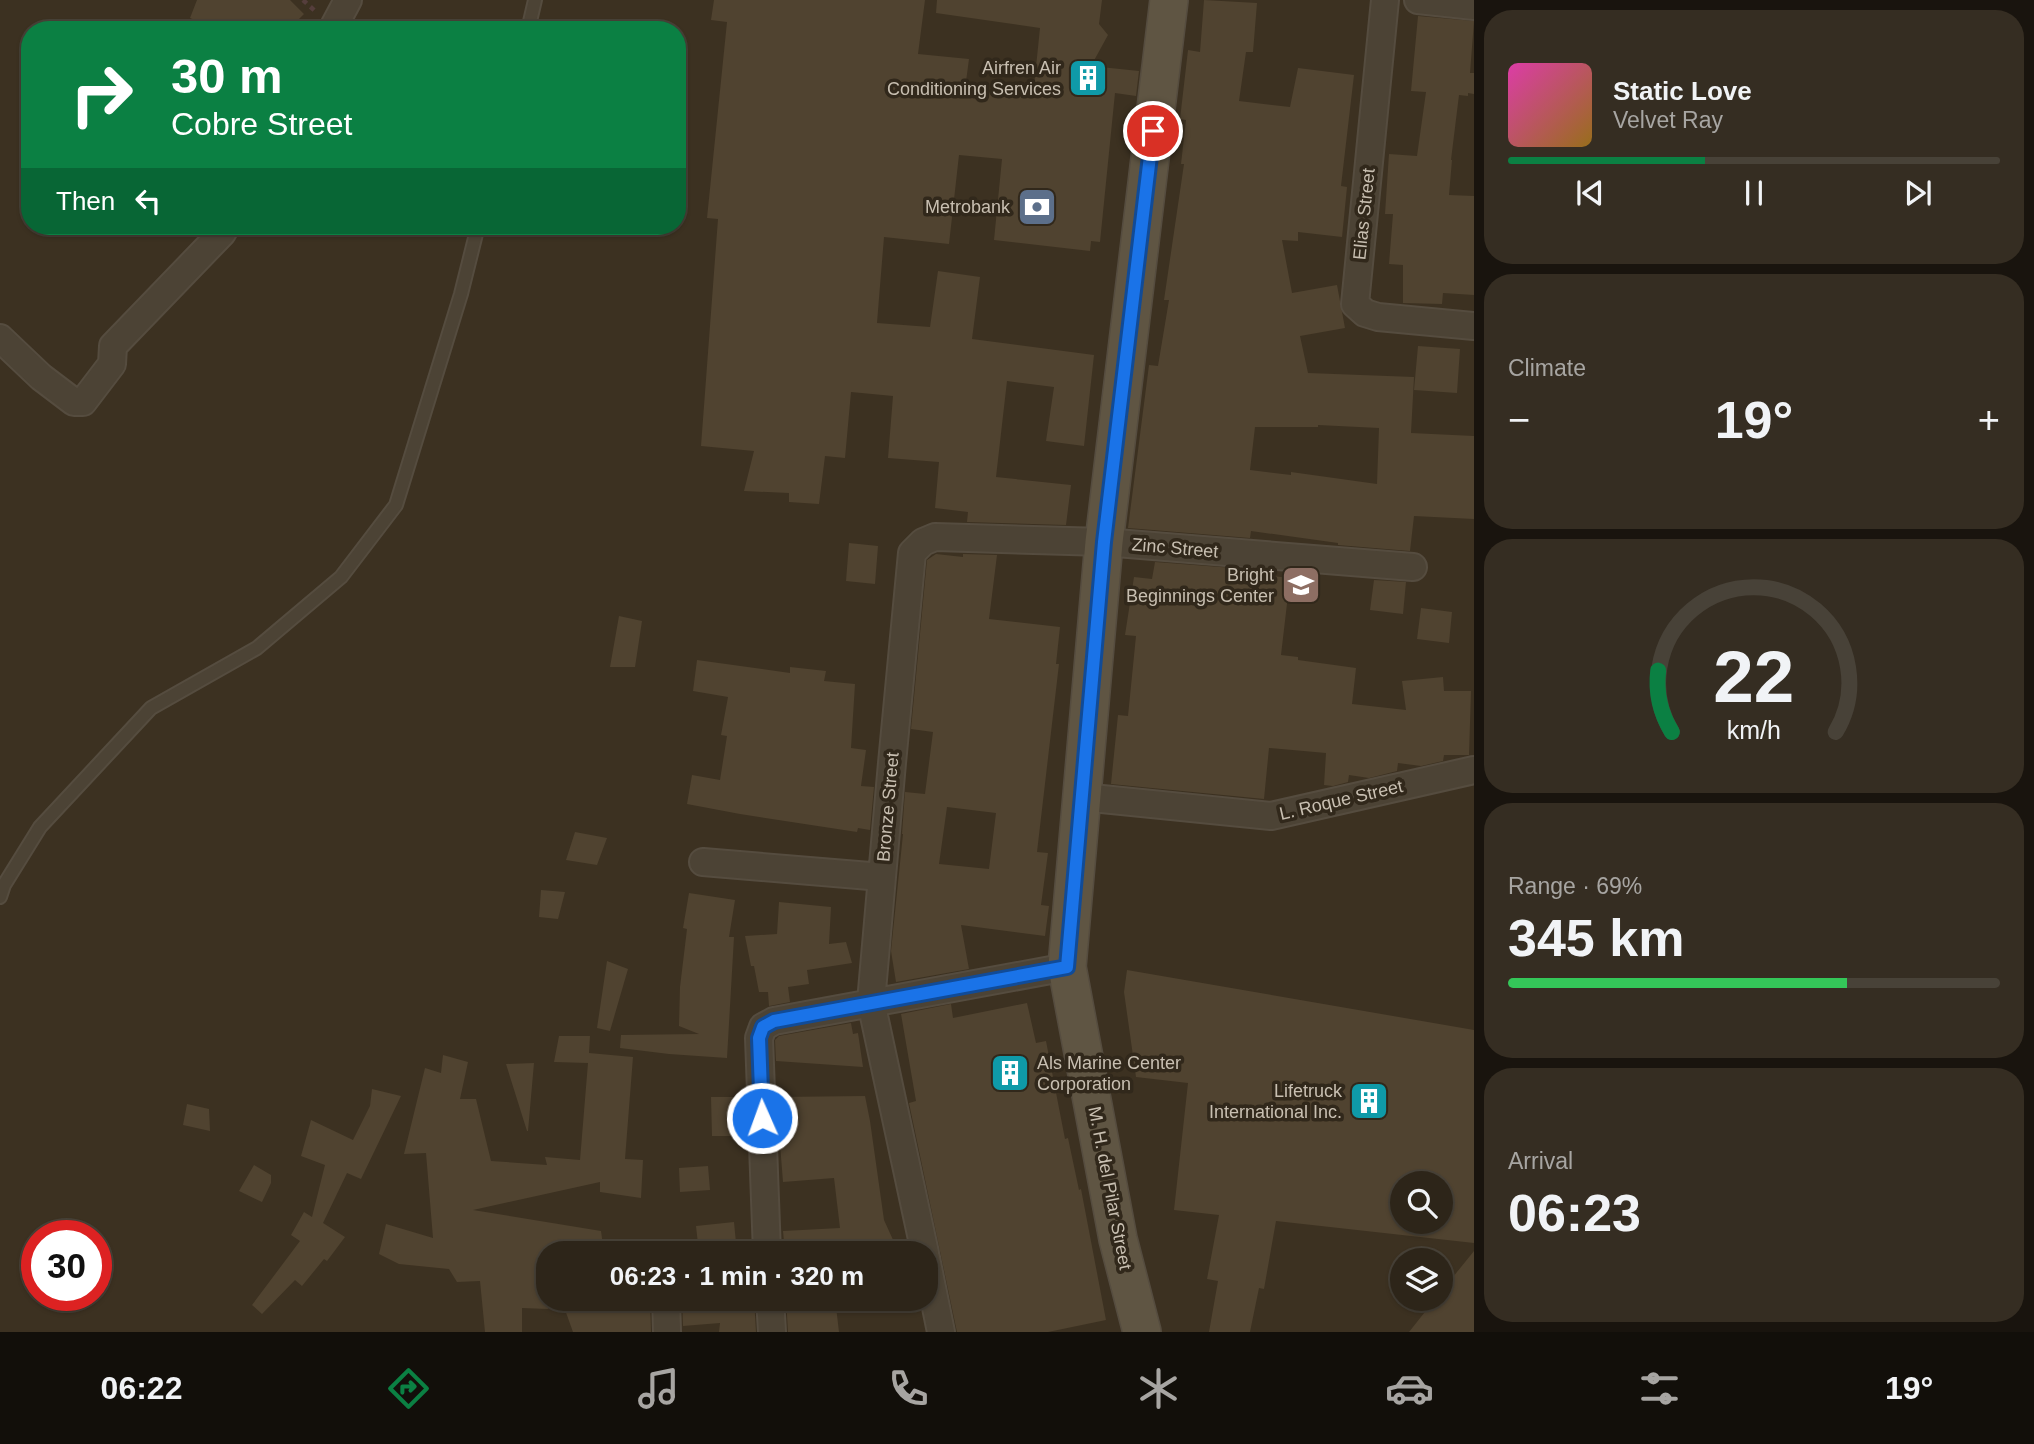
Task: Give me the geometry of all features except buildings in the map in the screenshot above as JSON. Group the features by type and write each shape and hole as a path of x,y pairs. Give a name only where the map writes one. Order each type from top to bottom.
{"main road":[{"name":"M. H. del Pilar Street","path":"1142,1332 1118,1239 1067,967 1104,542 1169,0"}],"street":[{"path":"337,21 348,0"},
{"name":"Elias Street","path":"1385,0 1355,304 1365,313 1378,317 1474,326"},
{"path":"1418,0 1474,6"},
{"path":"0,338 41,377 74,402 83,401 112,364 113,346 220,235"},
{"name":"Bronze Street","path":"922,1241 872,1002 912,553 923,542 935,537 1104,542"},
{"name":"Zinc Street","path":"1104,542 1413,567"},
{"name":"L. Roque Street","path":"1082,797 1270,816 1474,770"},
{"path":"703,862 882,877"},
{"path":"767,1241 759,1038 763,1027 774,1021 1067,967"},
{"path":"666,1311 667,1332"},
{"path":"771,1311 772,1332"},
{"name":"Bronze Street","path":"937,1311 942,1332"}],"lane":[{"path":"530,21 535,0"},
{"path":"0,897 4,885 40,827 151,708 257,648 341,577 396,505 461,294 476,235"}],"place":[{"name":"Airfren Air Conditioning Services","path":"1088,78"},
{"name":"Metrobank","path":"1037,207"},
{"name":"Bright Beginnings Center","path":"1301,585"},
{"name":"Als Marine Center Corporation","path":"1010,1073"},
{"name":"Lifetruck International Inc.","path":"1369,1101"}],"route":[{"path":"762,1118 759,1038 763,1027 774,1021 1067,967 1104,542 1153,131"}]}
